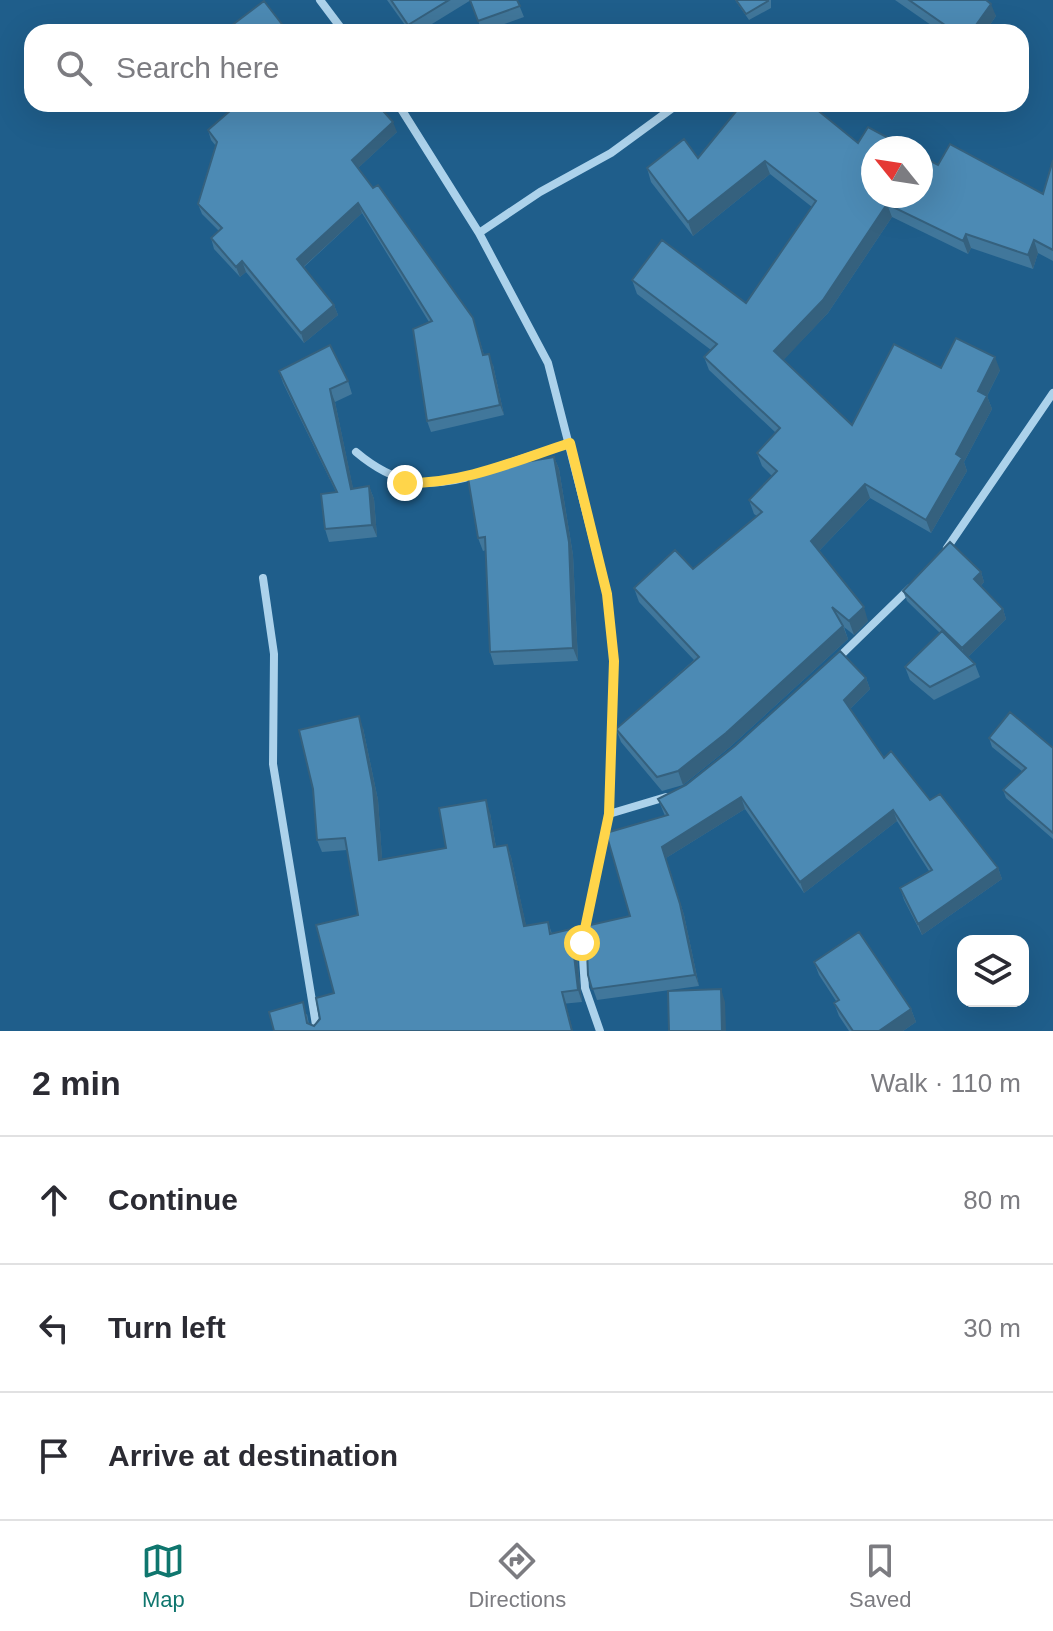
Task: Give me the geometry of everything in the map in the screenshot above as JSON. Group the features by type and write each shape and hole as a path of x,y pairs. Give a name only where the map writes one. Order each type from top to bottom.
{"street":[{"path":"320,0 338,24"},
{"path":"403,112 479,233 548,363 607,594 614,661 609,814 582,943 585,988 600,1031"},
{"path":"479,233 540,192 611,153 667,112"},
{"path":"944,551 1053,393"},
{"path":"356,452 405,483 434,483 465,478 570,443"},
{"path":"263,578 274,654 273,764 317,1031"},
{"path":"825,670 912,585"},
{"path":"609,814 671,796"}],"building":[{"path":"391,0 449,0 410,24"},
{"path":"470,0 517,0 520,6 478,21"},
{"path":"736,0 768,0 768,1 746,14"},
{"path":"909,0 986,0 991,4 977,24 944,24"},
{"path":"264,1 282,24 234,24"},
{"path":"229,112 384,112 393,122 352,160 373,188 378,185 473,318 483,355 489,354 500,405 427,421 413,329 432,321 358,203 297,259 334,305 301,333 242,261 236,267 211,238 222,228 198,204 217,142 208,130"},
{"path":"735,112 820,112 858,143 861,138 861,208 884,208 823,300 774,351 852,425 894,344 941,368 956,338 995,357 978,391 987,396 956,454 962,458 926,520 865,484 811,541 864,607 849,621 832,607 843,626 726,733 678,771 657,777 616,729 699,657 634,588 675,550 693,569 762,512 749,500 777,471 757,453 780,428 704,357 717,344 632,280 662,240 746,303 816,201 765,161 688,222 647,168 684,139 698,158"},
{"path":"868,127 885,136 862,136"},
{"path":"950,144 1043,194 1053,160 1053,250 1034,240 1028,255 966,234 963,241 895,208 933,208 933,162 938,165"},
{"path":"330,345 348,381 330,389 351,489 369,486 372,525 325,529 321,494 337,492 279,371"},
{"path":"554,457 569,542 573,648 490,652 485,537 478,538 467,472"},
{"path":"950,542 981,572 974,579 1003,609 962,648 903,591"},
{"path":"942,631 975,664 930,687 905,667"},
{"path":"840,651 866,678 844,700 884,758 891,751 930,800 940,794 998,868 918,924 900,888 932,870 893,810 800,882 741,797 662,847 680,904 695,975 592,989 588,975 586,926 630,916 606,833 668,815 658,799 686,785 735,746"},
{"path":"1010,712 1053,748 1053,833 1003,790 1026,768 989,738"},
{"path":"359,716 373,788 379,860 446,848 439,808 486,800 494,847 507,845 524,926 548,922 550,934 571,929 578,990 562,992 572,1031 274,1031 269,1012 303,1002 307,1023 314,1026 320,1019 316,998 334,993 316,925 358,915 345,838 317,840 313,789 299,730"},
{"path":"859,932 911,1009 879,1031 853,1031 834,1003 839,1000 814,962"},
{"path":"721,989 722,1031 669,1031 668,991"}],"route":[{"path":"405,483 434,483 465,478 570,443 607,594 614,661 609,814 582,943"}]}
